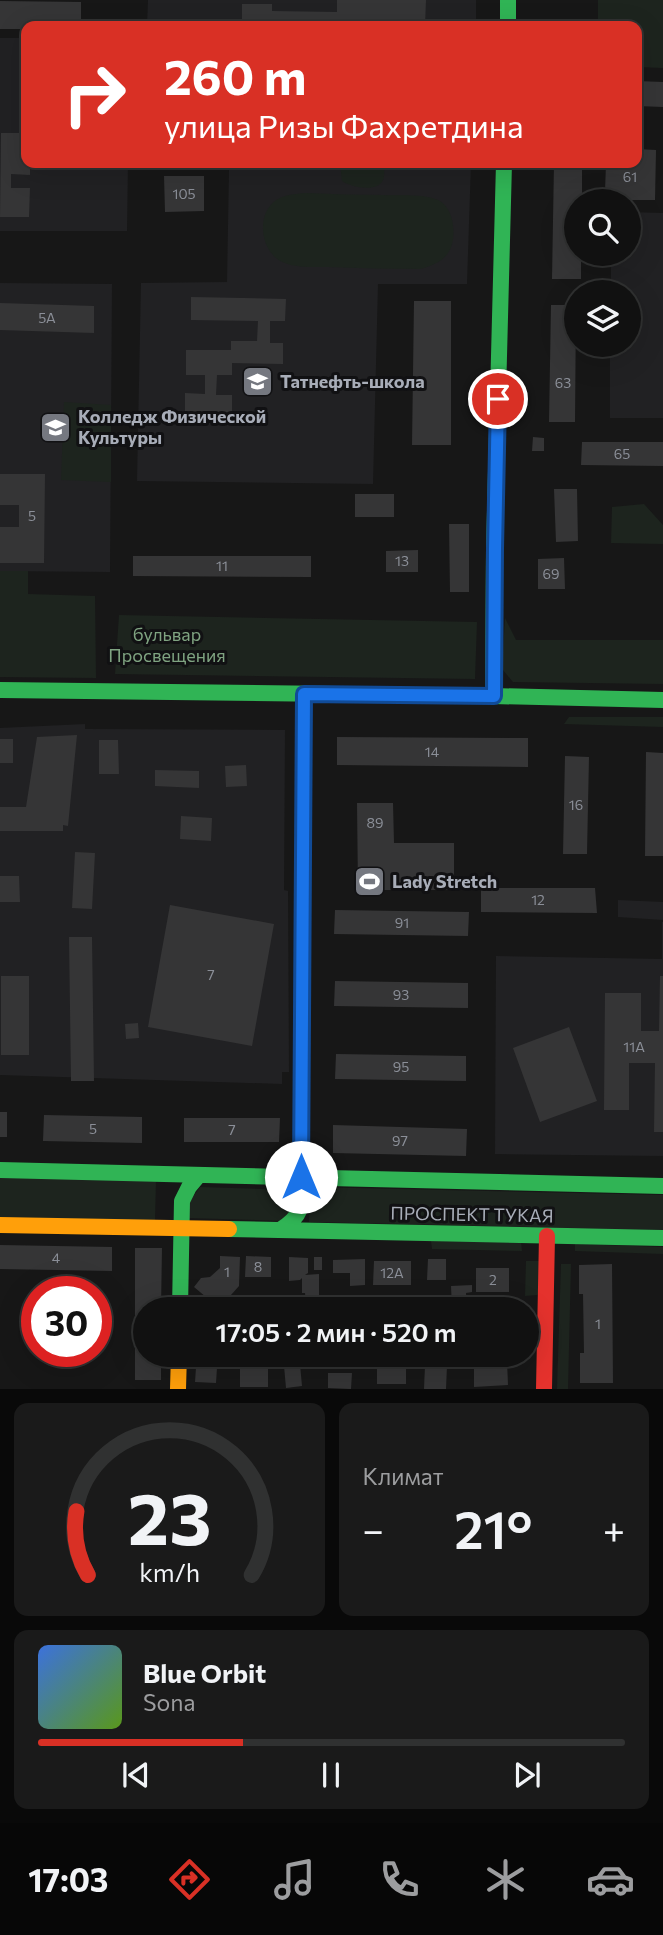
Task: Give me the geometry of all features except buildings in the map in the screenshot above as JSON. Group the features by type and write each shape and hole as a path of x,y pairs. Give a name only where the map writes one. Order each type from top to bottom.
{"main road":[{"path":"508,0 508,21"},
{"path":"494,696 504,168"},
{"path":"0,690 663,700"},
{"name":"ПРОСПЕКТ ТУКАЯ","path":"0,1170 663,1186"},
{"path":"180,1297 181,1210 184,1195 199,1175"},
{"path":"280,1230 294,1222 301,1212 301,1177"},
{"name":"ПРОСПЕКТ ТУКАЯ","path":"0,1225 663,1238"},
{"path":"544,1389 547,1236"},
{"path":"178,1389 179,1367"}],"street":[{"path":"301,1177 304,694"}],"shaded area":[{"path":"148,0 476,0 476,21 147,21"},
{"path":"0,38 21,38 21,168 128,168 127,231 0,231"},
{"name":"Татнефть-школа","path":"471,168 467,284 378,284 373,484 137,481 141,283 227,282 229,170 145,169"},
{"path":"641,212 663,213 663,418 610,418 610,357 641,357 641,280 611,280 611,266 641,266"},
{"name":"Колледж Физической Культуры","path":"0,283 112,284 110,572 0,571"},
{"path":"85,724 85,729 285,730 284,890 288,891 289,1072 282,1072 282,1084 0,1075 0,728"},
{"path":"618,900 663,902 663,920 618,917"},
{"path":"662,922 663,1156 495,1154 496,956 662,959"}],"green space":[{"path":"598,0 663,0 663,68 642,67 642,21 598,21"},
{"path":"341,168 384,168 383,180 370,188 357,187 342,181"},
{"path":"306,193 418,196 438,200 446,207 453,222 452,246 442,260 420,269 306,267 285,263 270,252 266,244 263,225 265,216 275,201"},
{"path":"64,402 111,405 111,482 61,480"},
{"path":"644,504 663,525 663,544 611,543 612,507"},
{"name":"бульвар Просвещения","path":"0,571 28,571 28,594 95,596 96,678 0,677"},
{"name":"бульвар Просвещения","path":"119,615 477,622 475,679 115,674"},
{"path":"505,618 516,640 663,640 663,684 513,682 502,669"},
{"path":"569,717 663,717 663,727 564,724"},
{"path":"0,1176 156,1180 155,1221 0,1217"},
{"path":"200,1187 293,1190 292,1214 287,1221 187,1218 190,1201"},
{"path":"310,1187 663,1195 663,1230 309,1222"},
{"path":"431,1241 521,1242 522,1251 432,1249"},
{"path":"575,1244 663,1247 663,1254 575,1251"},
{"path":"526,1261 542,1261 541,1293 537,1295 525,1296"},
{"path":"561,1264 571,1264 568,1389 557,1389"}],"traffic: fast":[{"path":"508,0 508,21"},
{"path":"493,696 504,168"},
{"path":"0,690 663,700"},
{"path":"0,1170 663,1186"},
{"path":"180,1297 182,1201 199,1175"},
{"path":"280,1230 294,1219 300,1208 301,1177"},
{"path":"229,1229 663,1238"}],"traffic: slow":[{"path":"0,1225 229,1229"},
{"path":"178,1389 179,1367"}],"traffic: jam":[{"path":"544,1389 547,1236"}],"place":[{"name":"Татнефть-школа","path":"257,382"},
{"name":"Колледж Физической Культуры","path":"55,427"},
{"name":"Lady Stretch","path":"369,882"}],"route":[{"path":"301,1177 304,694 494,696 498,399"}]}
